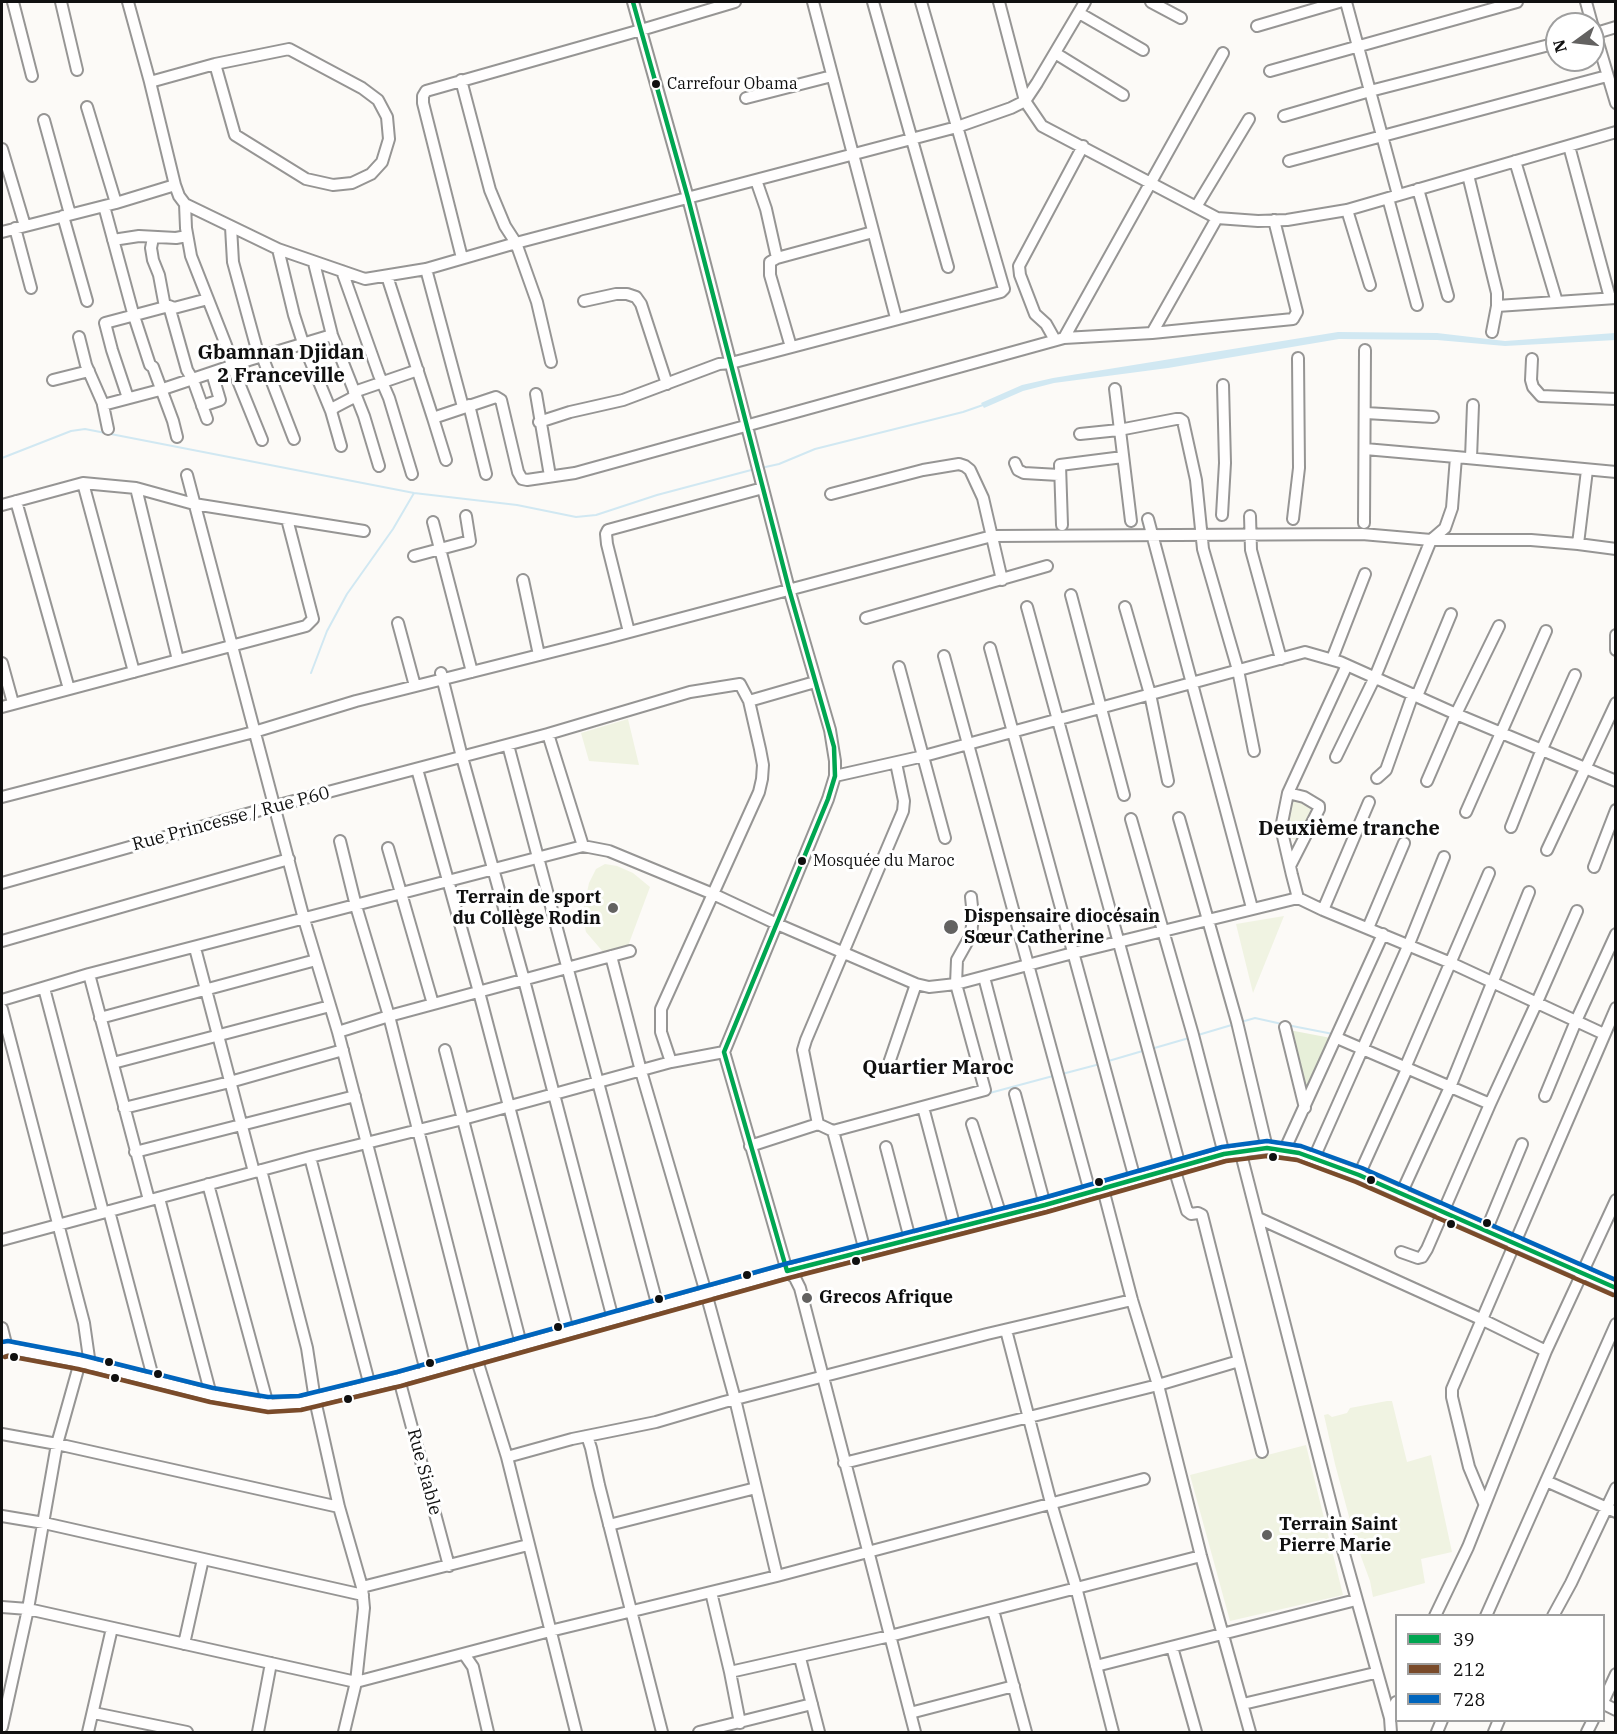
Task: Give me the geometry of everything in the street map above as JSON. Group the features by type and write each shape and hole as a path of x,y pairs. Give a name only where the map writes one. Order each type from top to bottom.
{"street":[{"path":"13,2 32,76"},
{"path":"61,2 77,70"},
{"path":"128,2 175,185 185,204 278,249 365,279 426,269 516,243 957,127 1011,108 1025,100 1083,5 1143,50"},
{"path":"633,2 688,198 789,589 834,747 835,776 828,799 724,1052 787,1271 798,1282 915,1732"},
{"path":"462,258 423,103 426,91 735,2"},
{"path":"813,2 896,318"},
{"path":"873,2 948,267"},
{"path":"539,422 570,412 623,400 719,364 731,363 1001,292 1004,289 921,2"},
{"path":"999,2 1025,100 1042,126 1217,218 1258,221 1347,210 1616,132"},
{"path":"1151,2 1181,18"},
{"path":"1257,26 1339,2"},
{"path":"1346,2 1383,137 1393,196 1417,305"},
{"path":"1270,71 1516,2"},
{"path":"1284,116 1370,91 1545,46"},
{"path":"150,82 215,64 289,49 362,88 378,100 387,117 389,139 382,162 371,174 352,183 333,185 306,179 235,135 215,64"},
{"path":"1055,53 1123,95"},
{"path":"1060,339 1224,53"},
{"path":"746,98 832,76"},
{"path":"1289,161 1610,77 1616,103"},
{"path":"461,80 490,190 505,226 516,243 537,302 551,362"},
{"path":"87,107 116,203"},
{"path":"1196,207 1249,119"},
{"path":"44,120 87,301"},
{"path":"1060,339 1035,314 1020,275 1019,266 1083,146"},
{"path":"1497,306 1613,298 1569,146"},
{"path":"2,149 31,288"},
{"path":"1515,161 1557,302"},
{"path":"1468,175 1497,293 1492,333"},
{"path":"756,180 766,209 777,258"},
{"path":"2,232 116,203 175,185"},
{"path":"1418,189 1448,296"},
{"path":"185,204 191,256 262,440"},
{"path":"104,206 134,314 177,436"},
{"path":"1347,210 1370,285"},
{"path":"1152,333 1217,218"},
{"path":"433,418 496,397 501,400 518,472 522,479 534,480 575,473 1060,339 1293,320 1297,312 1274,220"},
{"path":"231,227 233,262 261,357 294,439"},
{"path":"791,347 770,275 769,265 772,260 873,232"},
{"path":"113,240 140,236 176,238 187,236"},
{"path":"153,238 151,248 153,260 188,370 207,419"},
{"path":"278,249 294,315 323,398 331,411 341,446"},
{"path":"314,262 332,335 364,416 379,466"},
{"path":"426,269 486,474"},
{"path":"342,271 398,423 412,474"},
{"path":"387,276 446,460"},
{"path":"584,302 616,294 636,297 641,304 667,384"},
{"path":"128,398 105,323 167,306 174,308 208,299"},
{"path":"104,406 332,335"},
{"path":"79,337 89,371 104,406 108,429"},
{"path":"1364,523 1365,350"},
{"path":"1293,519 1299,459 1298,358"},
{"path":"1532,359 1531,380 1540,396 1616,399"},
{"path":"331,411 355,394 418,370"},
{"path":"53,380 89,371"},
{"path":"202,406 220,400 212,373"},
{"path":"1222,514 1225,463 1223,385"},
{"path":"1115,389 1131,521"},
{"path":"536,394 549,476"},
{"path":"1471,458 1473,405"},
{"path":"1366,413 1433,417"},
{"path":"1080,434 1119,430 1176,419 1183,421 1196,480 1203,549 1238,670 1254,751"},
{"path":"1365,448 1616,471"},
{"path":"1062,525 1060,465 1123,457"},
{"path":"1336,756 1375,677 1431,540 1445,528 1452,508 1456,457"},
{"path":"1015,463 1018,470 1024,473 1059,475"},
{"path":"831,494 923,470 959,464 970,470 984,498 1002,580"},
{"path":"1578,544 1587,470"},
{"path":"187,476 304,919 343,1050 426,1371"},
{"path":"83,483 134,672"},
{"path":"2,505 83,483 136,488 194,504 364,531"},
{"path":"136,488 178,660"},
{"path":"628,632 607,544 608,530 763,488"},
{"path":"15,501 69,689"},
{"path":"414,556 470,541 466,516"},
{"path":"1250,516 1251,550 1281,659"},
{"path":"2,663 7,705 306,626 313,619 287,519"},
{"path":"1148,519 1252,908"},
{"path":"433,522 472,672"},
{"path":"2,797 254,732 415,686 442,675 472,672 992,536 1362,534 1431,540 1531,540 1616,549"},
{"path":"866,618 1047,566"},
{"path":"1332,658 1365,574"},
{"path":"524,580 539,655"},
{"path":"1071,595 1124,795"},
{"path":"1027,607 1119,942 1187,1211 1191,1214 1201,1213 1202,1215 1262,1452"},
{"path":"1125,607 1150,694 1168,781"},
{"path":"1377,778 1386,770 1415,695 1451,614"},
{"path":"398,623 415,686"},
{"path":"1427,781 1456,714 1499,626"},
{"path":"1466,813 1546,631"},
{"path":"1616,635 1616,650"},
{"path":"990,648 1135,1179"},
{"path":"835,776 924,756 1305,652 1347,664 1456,714 1616,781"},
{"path":"944,656 1090,1192"},
{"path":"1298,898 1281,828 1288,793 1347,664"},
{"path":"899,667 945,838"},
{"path":"442,675 613,1319"},
{"path":"1511,826 1575,675"},
{"path":"671,1062 662,1032 661,1009 759,792 762,779 763,765 749,700 815,682"},
{"name":"Rue Princesse / Rue P60","path":"2,883 275,806 548,734 690,692 740,684 749,700"},
{"path":"1547,850 1616,704"},
{"path":"548,734 583,846"},
{"path":"508,745 658,1306"},
{"path":"818,1124 803,1050 903,812 904,801 896,762"},
{"path":"417,769 479,992 568,1331"},
{"path":"1288,793 1317,803 1319,809 1290,866"},
{"path":"1323,910 1370,802"},
{"path":"1594,867 1616,810"},
{"path":"1179,818 1209,920 1268,1148"},
{"path":"1131,819 1164,931 1224,1154"},
{"path":"340,841 356,906 389,1016 476,1357 507,1457 576,1732"},
{"path":"1368,928 1404,843"},
{"path":"2,1000 89,974 583,846 609,851 713,894 916,984 936,987 956,984 1298,898 1409,944 1604,1034"},
{"path":"388,848 433,1004"},
{"path":"1314,1158 1409,944 1444,857"},
{"path":"2,941 289,860"},
{"path":"1359,1174 1489,873"},
{"path":"1401,1194 1450,1087 1529,892"},
{"path":"750,1146 818,1124 833,1131 985,1090 956,984 957,960 971,935 973,916 971,897"},
{"path":"1401,1252 1415,1258 1422,1257 1444,1214 1490,1104 1577,911"},
{"path":"1285,1149 1383,934"},
{"path":"1545,1096 1616,934"},
{"path":"195,948 307,1348 315,1400 339,1507 362,1591 362,1630 356,1682 344,1732"},
{"path":"338,1032 630,951"},
{"path":"611,956 641,1071 735,1399 777,1576"},
{"path":"100,1018 316,960"},
{"path":"89,974 135,1152 154,1199 211,1395"},
{"path":"984,977 1006,1061"},
{"path":"888,1066 916,984"},
{"path":"44,988 153,1381"},
{"path":"112,1063 330,1005"},
{"path":"1484,1503 1469,1467 1452,1397 1454,1381 1483,1320 1616,1008"},
{"path":"2,1009 84,1323 85,1364 57,1444 28,1609 2,1727"},
{"path":"1285,1027 1305,1107"},
{"path":"1337,1038 1490,1104"},
{"path":"124,1108 231,1082 343,1050"},
{"path":"445,1050 521,1344"},
{"path":"2,1240 671,1062 724,1052"},
{"path":"1015,1094 1045,1205"},
{"path":"135,1152 355,1096"},
{"path":"923,1107 955,1228"},
{"path":"972,1124 1001,1216"},
{"path":"833,1131 865,1251"},
{"path":"1486,1232 1522,1144"},
{"path":"886,1147 910,1239"},
{"path":"2,1328 4,1349 85,1364 211,1395 268,1405 300,1403 399,1379 787,1271 1045,1205 1224,1154 1240,1150 1268,1148 1285,1149 1359,1174 1444,1214 1616,1288"},
{"path":"1240,1150 1375,1673 1390,1718 1391,1732"},
{"path":"310,1157 370,1386"},
{"path":"208,1184 268,1405"},
{"path":"1103,1189 1132,1300 1158,1385 1201,1556 1250,1732"},
{"path":"1436,1614 1468,1547 1546,1351 1616,1200"},
{"path":"1258,1218 1546,1351"},
{"path":"507,1457 1132,1300"},
{"path":"1487,1614 1616,1324"},
{"path":"1006,1330 1113,1732"},
{"path":"844,1463 1158,1385 1239,1361"},
{"name":"Rue Siable","path":"399,1379 449,1566"},
{"path":"2,1434 57,1444 339,1507"},
{"path":"587,1436 662,1732"},
{"path":"2,1607 28,1609 356,1682 550,1631 777,1576 1144,1479"},
{"path":"1546,1481 1611,1510"},
{"path":"609,1525 756,1488"},
{"path":"1554,1614 1611,1510 1616,1488"},
{"path":"2,1516 362,1591 528,1545"},
{"path":"730,1672 890,1636 1201,1556"},
{"path":"184,1644 203,1559"},
{"path":"711,1592 740,1723"},
{"path":"1096,1666 1356,1600"},
{"path":"993,1610 1026,1732"},
{"path":"88,1732 112,1628"},
{"path":"1172,1647 1196,1732"},
{"path":"464,1654 473,1667 488,1732"},
{"path":"800,1658 819,1732"},
{"path":"258,1732 271,1663"},
{"path":"1243,1704 1375,1673"},
{"path":"1605,1700 1616,1674"},
{"path":"910,1713 1014,1686"},
{"path":"699,1732 812,1704"},
{"path":"1390,1718 1395,1705"},
{"path":"94,1713 187,1732"}],"green space":[{"path":"628,719 639,765 589,761 581,733"},
{"path":"1296,799 1310,803 1311,823 1300,840 1292,839 1287,833 1283,811 1286,802"},
{"name":"Terrain de sport du Collège Rodin","path":"605,864 633,873 650,887 628,946 604,953 586,932 582,916 589,883 596,869"},
{"path":"1284,916 1253,993 1236,924"},
{"path":"1289,1030 1331,1038 1306,1097"},
{"path":"1392,1401 1407,1462 1431,1455 1452,1552 1421,1559 1425,1583 1373,1597 1370,1581 1356,1543 1324,1415 1328,1414 1332,1417 1347,1413 1350,1408"},
{"name":"Terrain Saint Pierre Marie","path":"1306,1445 1343,1595 1230,1621 1190,1475"}],"water":[{"path":"1338,332 1437,333 1505,341 1615,333 1616,340 1505,346 1437,340 1339,339 1168,368 1054,383 1023,391 984,408 981,403 1022,385 1053,378"}],"waterway":[{"path":"761,468 779,464 815,449 983,405"},
{"path":"2,458 71,431 85,429 414,493 517,505 576,517 596,515 657,495 755,469"},
{"path":"311,673 327,631 347,594 393,529 414,493"},
{"path":"1241,1022 1255,1018 1282,1024"},
{"path":"1198,1035 1235,1024"},
{"path":"1287,1025 1333,1034"},
{"path":"1151,1049 1189,1038"},
{"path":"1105,1062 1146,1050"},
{"path":"1062,1074 1100,1064"},
{"path":"986,1094 1053,1076"}],"transit line":[{"name":"39","path":"633,2 688,198 789,589 834,747 835,776 828,799 724,1052 787,1271"},
{"name":"728","path":"2,1342 8,1341 81,1355 213,1388 268,1397 299,1396 397,1372 785,1264 1043,1198 1222,1147 1267,1141 1301,1146 1362,1168 1616,1280"},
{"name":"39","path":"787,1271 1045,1205 1224,1154 1267,1148 1299,1153 1359,1175 1616,1288"},
{"name":"212","path":"5,1357 78,1369 210,1402 268,1412 301,1410 401,1386 789,1278 1047,1212 1226,1161 1267,1156 1297,1160 1356,1182 1613,1295"}],"place":[{"name":"Carrefour Obama","path":"656,84"},
{"name":"Mosquée du Maroc","path":"802,861"},
{"name":"Terrain de sport du Collège Rodin","path":"613,908"},
{"name":"Dispensaire diocésain Sœur Catherine","path":"951,927"},
{"name":"Grecos Afrique","path":"807,1298"},
{"name":"Terrain Saint Pierre Marie","path":"1267,1535"}],"district":[{"name":"Gbamnan Djidan 2 Franceville","path":"281,364"},
{"name":"Deuxième tranche","path":"1349,829"},
{"name":"Quartier Maroc","path":"938,1068"}]}
